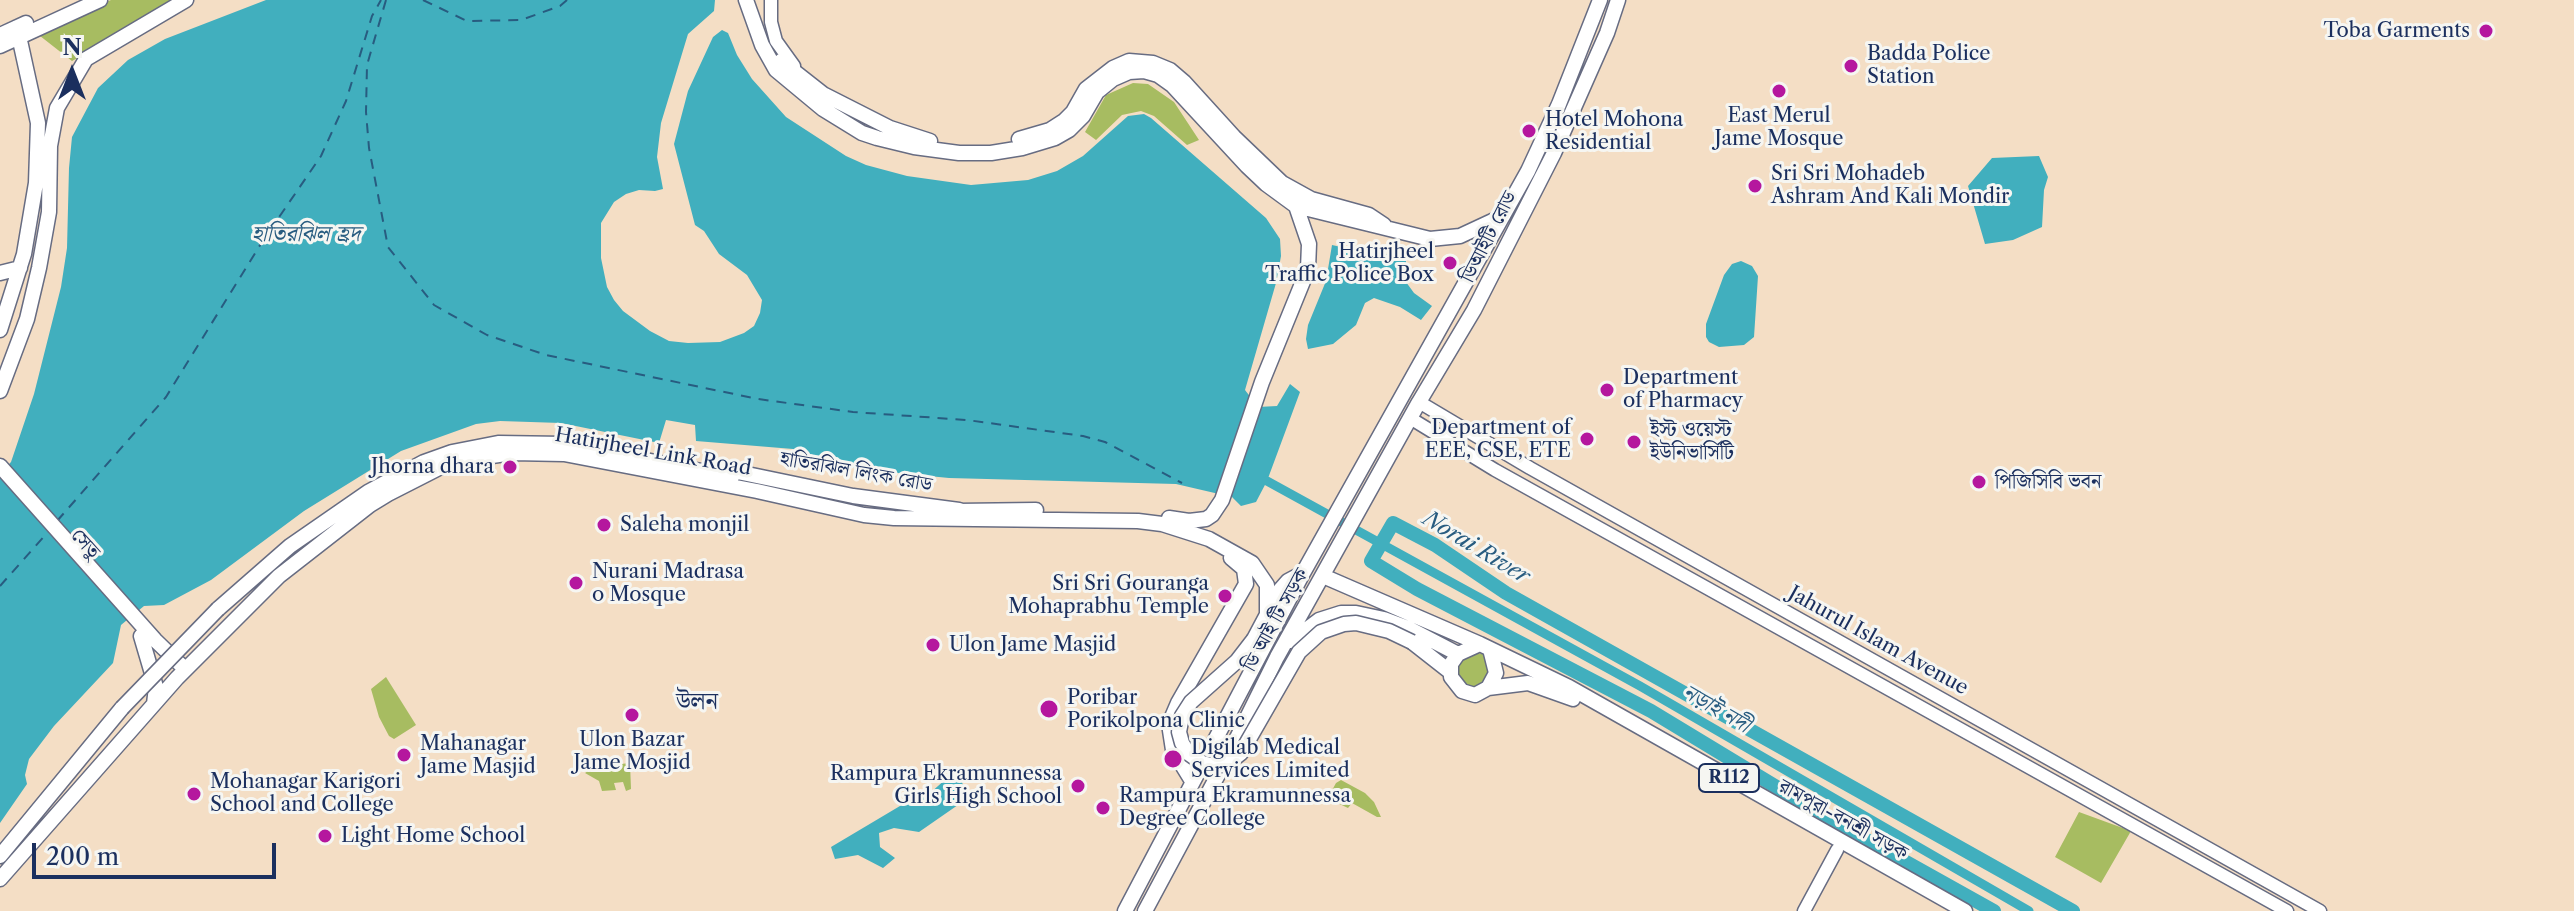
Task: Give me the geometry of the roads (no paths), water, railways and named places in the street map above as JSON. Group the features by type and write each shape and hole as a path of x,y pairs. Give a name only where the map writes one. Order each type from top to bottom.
{"main road":[{"path":"0,46 77,0"},
{"path":"0,35 19,32 100,0"},
{"path":"0,330 20,268 58,89 86,59 186,0"},
{"path":"746,0 776,70 823,109 862,133 914,147 973,154 1008,151 1063,135 1083,116 1092,98 1113,79 1129,72 1144,71 1158,75 1172,85 1247,166 1296,206 1417,238 1450,238 1504,216"},
{"path":"1277,657 1307,627 1319,620 1348,613 1384,619 1458,654 1485,647 1496,673 1488,688 1475,695 1467,694 1457,687 1449,671 1412,642 1389,631 1356,623 1344,624 1321,632 1299,652 1241,753 1227,764 1216,766 1192,757 1182,743 1179,732 1182,716 1191,702 1237,661 1254,639 1280,590 1288,581 1303,573 1314,555 1528,171 1559,104 1600,0"},
{"name":"ডিআইটি রোড","path":"1374,483 1474,310 1532,198 1575,106 1618,0"},
{"path":"0,391 27,319 50,195 44,147 19,32"},
{"path":"758,33 789,69 857,121 914,147"},
{"path":"823,94 913,137 952,144 991,144 1023,138 1058,126 1073,112 1086,89 1118,64 1137,61 1153,63 1170,70 1184,82 1234,137 1282,183 1311,199 1369,215 1397,232"},
{"name":"হাতিরঝিল লিংক রোড","path":"699,470 732,469 833,496 959,510 1123,513 1189,521 1206,519 1222,500 1262,382 1309,263 1307,234 1296,206"},
{"path":"0,273 20,268"},
{"path":"0,856 122,708 218,609 290,546 368,492 424,462 452,452 498,443 564,444 699,470 758,486"},
{"name":"Hatirjheel Link Road","path":"0,879 181,674 279,576 370,505 439,468 512,453 564,454 758,486 833,509 894,518 1138,521 1162,524 1220,544 1258,569 1268,592 1267,617"},
{"path":"0,466 181,674"},
{"name":"সেতু","path":"0,478 148,636"},
{"name":"ডি আই টি সড়ক","path":"1145,911 1277,657 1374,483"},
{"path":"791,494 833,496"},
{"path":"1172,518 1241,565 1247,578 1171,718 1169,732 1173,750 1192,781"},
{"name":"ডি আই টি সড়ক","path":"1125,911 1303,573"},
{"name":"রামপুরা-বনশ্রী সড়ক","path":"1323,576 1569,687 1965,911"},
{"path":"148,636 201,644 216,637"},
{"path":"148,636 156,687 154,704"},
{"path":"1449,671 1458,654"},
{"name":"রামপুরা-বনশ্রী সড়ক","path":"1488,688 1528,683 1564,695 1948,911"}],"street":[{"path":"771,0 771,22 776,41 790,61 823,94"},
{"name":"Jahurul Islam Avenue","path":"1419,402 2235,872 2287,911"},
{"path":"1431,431 1442,415"},
{"name":"Jahurul Islam Avenue","path":"1410,418 1495,470 2235,872 2320,911"},
{"path":"1495,470 1505,454"},
{"path":"1522,484 1530,468"},
{"path":"1603,529 1611,514"},
{"path":"1804,911 1837,850"}],"water":[{"name":"হাতিরঝিল হ্রদ","path":"266,0 715,0 714,11 688,34 661,123 657,157 663,189 626,194 614,202 601,223 601,258 607,287 614,300 623,311 669,341 720,342 754,326 760,313 762,300 747,275 719,254 704,231 695,225 674,144 688,91 713,37 722,30 728,33 752,79 786,117 846,156 907,176 971,185 1028,180 1057,171 1083,156 1128,116 1144,114 1266,218 1280,239 1281,256 1276,283 1245,390 1258,407 1277,406 1290,384 1300,392 1267,481 1256,502 1241,506 1232,497 1176,484 949,478 857,469 793,449 696,441 695,425 666,420 659,443 561,423 500,421 476,424 401,451 304,511 211,580 164,605 144,606 121,625 113,663 54,726 29,759 25,775 27,784 0,823 0,474 11,462 34,394 61,287 67,248 72,137 98,88 128,60 165,39"},
{"path":"2039,156 2048,177 2044,190 2042,227 2013,240 1985,244 1968,186 1992,158"},
{"path":"1332,245 1377,255 1392,254 1406,261 1406,282 1414,293 1432,306 1421,320 1400,307 1374,298 1365,303 1356,325 1333,344 1308,349 1308,325 1326,281"},
{"path":"1741,261 1752,266 1758,276 1754,337 1744,345 1719,347 1706,337 1706,324 1724,275 1732,264"},
{"path":"948,777 960,777 968,798 919,832 894,828 879,833 880,847 895,858 883,868 858,855 835,859 831,847 905,803 928,795"}],"waterway":[{"name":"নড়াই নদী","path":"1267,481 1640,686 2029,911"},
{"name":"Norai River","path":"1994,911 1831,820 1651,711 1417,589 1371,561 1393,523 1435,545 1506,593 2073,911"}],"place":[{"name":"Toba Garments","path":"2486,31"},
{"name":"Badda Police Station","path":"1851,66"},
{"name":"East Merul Jame Mosque","path":"1779,91"},
{"name":"Hotel Mohona Residential","path":"1529,131"},
{"name":"Sri Sri Mohadeb Ashram And Kali Mondir","path":"1755,186"},
{"name":"Hatirjheel Traffic Police Box","path":"1450,263"},
{"name":"Department of Pharmacy","path":"1607,390"},
{"name":"Department of EEE, CSE, ETE","path":"1587,439"},
{"name":"ইস্ট ওয়েস্ট ইউনিভার্সিটি","path":"1634,442"},
{"name":"Jhorna dhara","path":"510,467"},
{"name":"পিজিসিবি ভবন","path":"1979,482"},
{"name":"Saleha monjil","path":"604,525"},
{"name":"Nurani Madrasa o Mosque","path":"576,583"},
{"name":"Sri Sri Gouranga Mohaprabhu Temple","path":"1225,596"},
{"name":"Ulon Jame Masjid","path":"933,645"},
{"name":"Poribar Porikolpona Clinic","path":"1049,709"},
{"name":"Ulon Bazar Jame Mosjid","path":"632,715"},
{"name":"Mahanagar Jame Masjid","path":"404,755"},
{"name":"Digilab Medical Services Limited","path":"1173,759"},
{"name":"Rampura Ekramunnessa Girls High School","path":"1078,786"},
{"name":"Mohanagar Karigori School and College","path":"194,794"},
{"name":"Rampura Ekramunnessa Degree College","path":"1103,808"},
{"name":"Light Home School","path":"325,836"}],"district":[{"name":"উলন","path":"697,702"}]}
